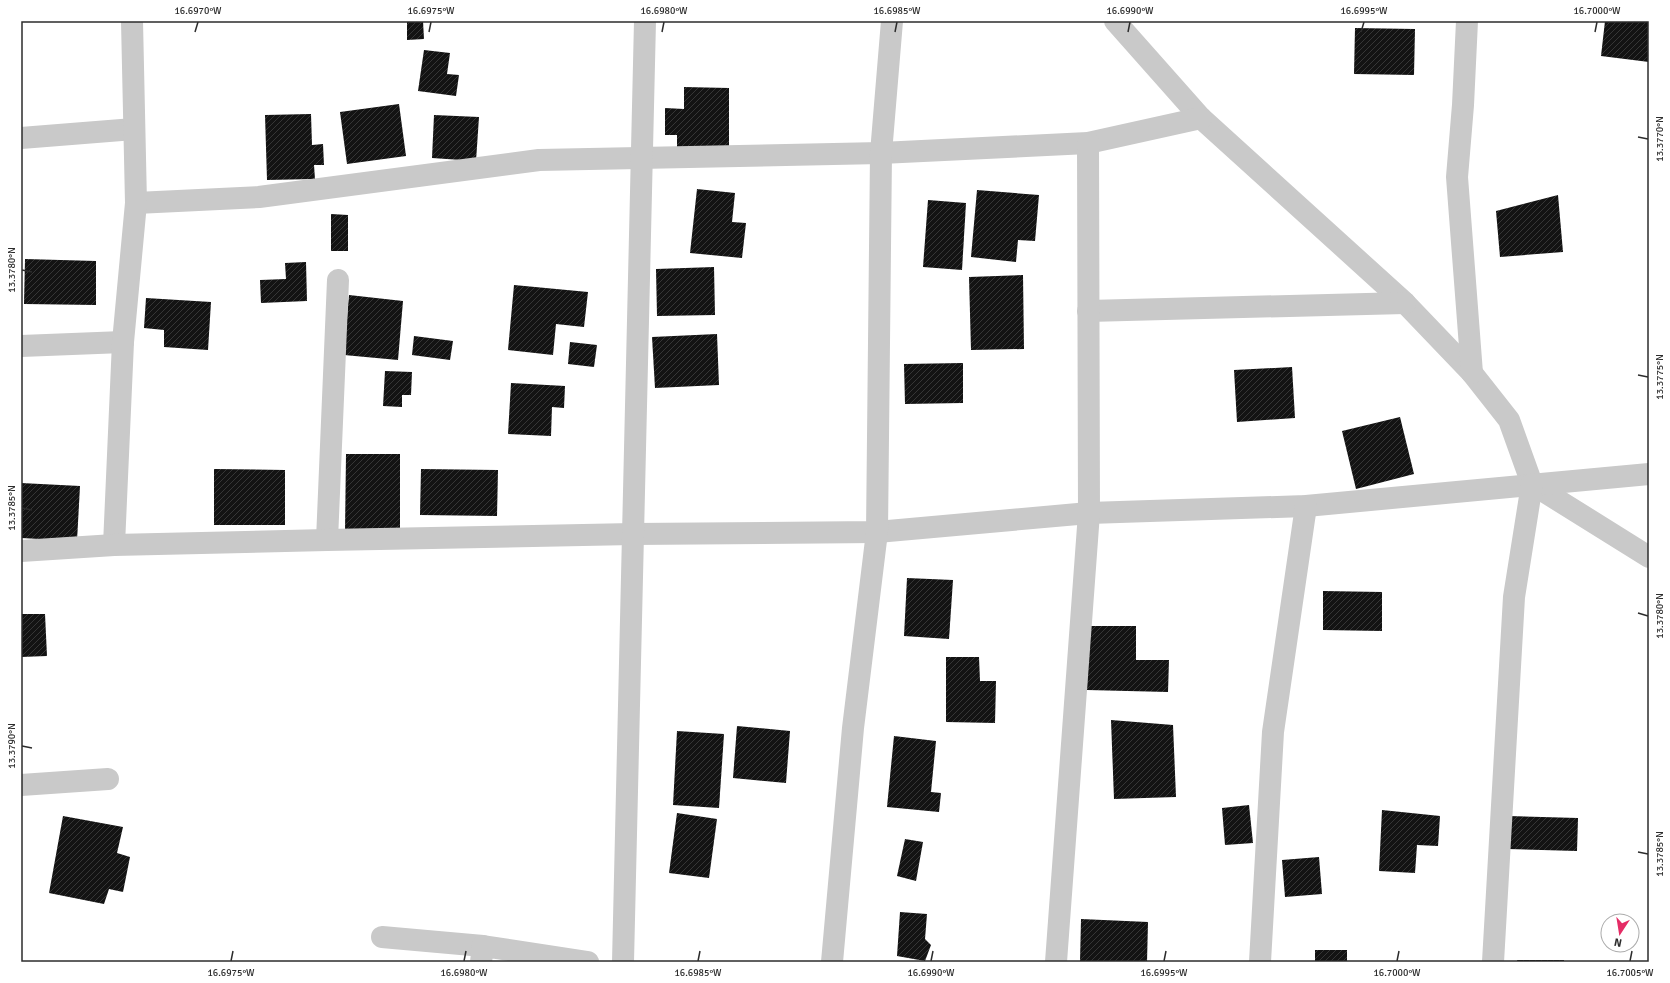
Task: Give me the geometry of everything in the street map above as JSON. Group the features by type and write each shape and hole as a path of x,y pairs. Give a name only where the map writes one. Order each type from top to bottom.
{"street":[{"path":"114,545 124,342 136,203 132,21"},
{"path":"623,962 645,21"},
{"path":"832,962 854,728 876,532 880,153 892,21"},
{"path":"1115,21 1201,118 1405,303 1472,373 1509,420 1532,484 1514,597 1493,962"},
{"path":"1467,21 1463,105 1457,177 1472,373"},
{"path":"136,203 259,198 539,160 880,153 1088,144 1201,118"},
{"path":"21,138 134,129"},
{"path":"1056,962 1088,513 1088,144"},
{"path":"327,540 338,280"},
{"path":"1088,311 1405,303"},
{"path":"21,346 124,342"},
{"path":"21,551 114,545 327,540 633,534 876,532 1088,513 1306,506 1649,474"},
{"path":"1532,484 1649,557"},
{"path":"1260,962 1273,732 1306,506"},
{"path":"21,785 108,780"},
{"path":"382,937 482,954 588,962"}],"building":[{"path":"407,21 423,21 424,39 407,40"},
{"path":"1605,21 1649,21 1649,62 1601,56"},
{"path":"1355,28 1415,29 1414,75 1354,74"},
{"path":"424,50 450,53 447,74 459,75 456,96 418,91"},
{"path":"684,87 729,88 729,154 677,153 677,135 665,135 665,108 684,109"},
{"path":"399,104 406,156 347,164 340,112"},
{"path":"311,114 312,145 323,144 324,165 314,165 315,179 267,180 265,115"},
{"path":"434,115 479,117 476,161 432,158"},
{"path":"697,189 735,193 732,222 746,223 742,258 690,253"},
{"path":"977,190 1039,195 1035,241 1018,240 1016,262 971,257"},
{"path":"1558,195 1563,252 1500,257 1496,211"},
{"path":"928,200 966,203 962,270 923,267"},
{"path":"331,214 348,215 348,251 331,251"},
{"path":"25,259 96,261 96,305 24,304"},
{"path":"306,262 307,301 261,303 260,280 286,279 285,263"},
{"path":"714,267 715,315 657,316 656,269"},
{"path":"1023,275 1024,349 971,350 969,277"},
{"path":"514,285 588,292 584,327 556,324 553,355 508,350"},
{"path":"349,295 403,301 398,360 344,355"},
{"path":"146,298 211,302 208,350 164,347 164,330 144,328"},
{"path":"717,334 719,385 655,388 652,337"},
{"path":"414,336 453,341 450,360 412,355"},
{"path":"570,342 597,345 594,367 568,364"},
{"path":"963,363 963,403 905,404 904,364"},
{"path":"1292,367 1295,418 1237,422 1234,370"},
{"path":"385,371 412,372 411,395 402,395 402,407 383,406"},
{"path":"511,383 565,386 564,408 552,407 551,436 508,434"},
{"path":"1400,417 1414,474 1356,489 1342,431"},
{"path":"346,454 400,454 400,533 345,532"},
{"path":"214,469 285,470 285,525 214,525"},
{"path":"421,469 498,470 497,516 420,515"},
{"path":"21,483 80,486 77,541 21,538"},
{"path":"907,578 953,580 949,639 904,636"},
{"path":"1323,591 1382,592 1382,631 1323,630"},
{"path":"21,614 45,614 47,656 21,657"},
{"path":"1088,626 1136,626 1136,660 1169,660 1168,692 1087,690"},
{"path":"946,657 979,657 980,681 996,681 995,723 946,722"},
{"path":"1111,720 1173,725 1176,797 1114,799"},
{"path":"737,726 790,731 786,783 733,778"},
{"path":"677,731 724,734 719,808 673,805"},
{"path":"894,736 936,741 931,792 941,793 939,812 887,807"},
{"path":"1249,805 1253,843 1225,845 1222,808"},
{"path":"1382,810 1440,816 1438,846 1417,845 1415,873 1379,871"},
{"path":"677,813 717,819 709,878 669,873"},
{"path":"63,816 123,827 117,853 130,857 123,892 109,889 104,904 49,893"},
{"path":"1508,816 1578,818 1577,851 1508,849"},
{"path":"905,839 923,842 916,881 897,876"},
{"path":"1319,857 1322,894 1285,897 1282,860"},
{"path":"900,912 927,914 925,939 931,945 925,961 897,956"},
{"path":"1081,919 1148,922 1147,962 1080,962"},
{"path":"1315,950 1347,950 1347,962 1315,962"},
{"path":"1517,960 1564,960 1564,962 1517,962"}]}
